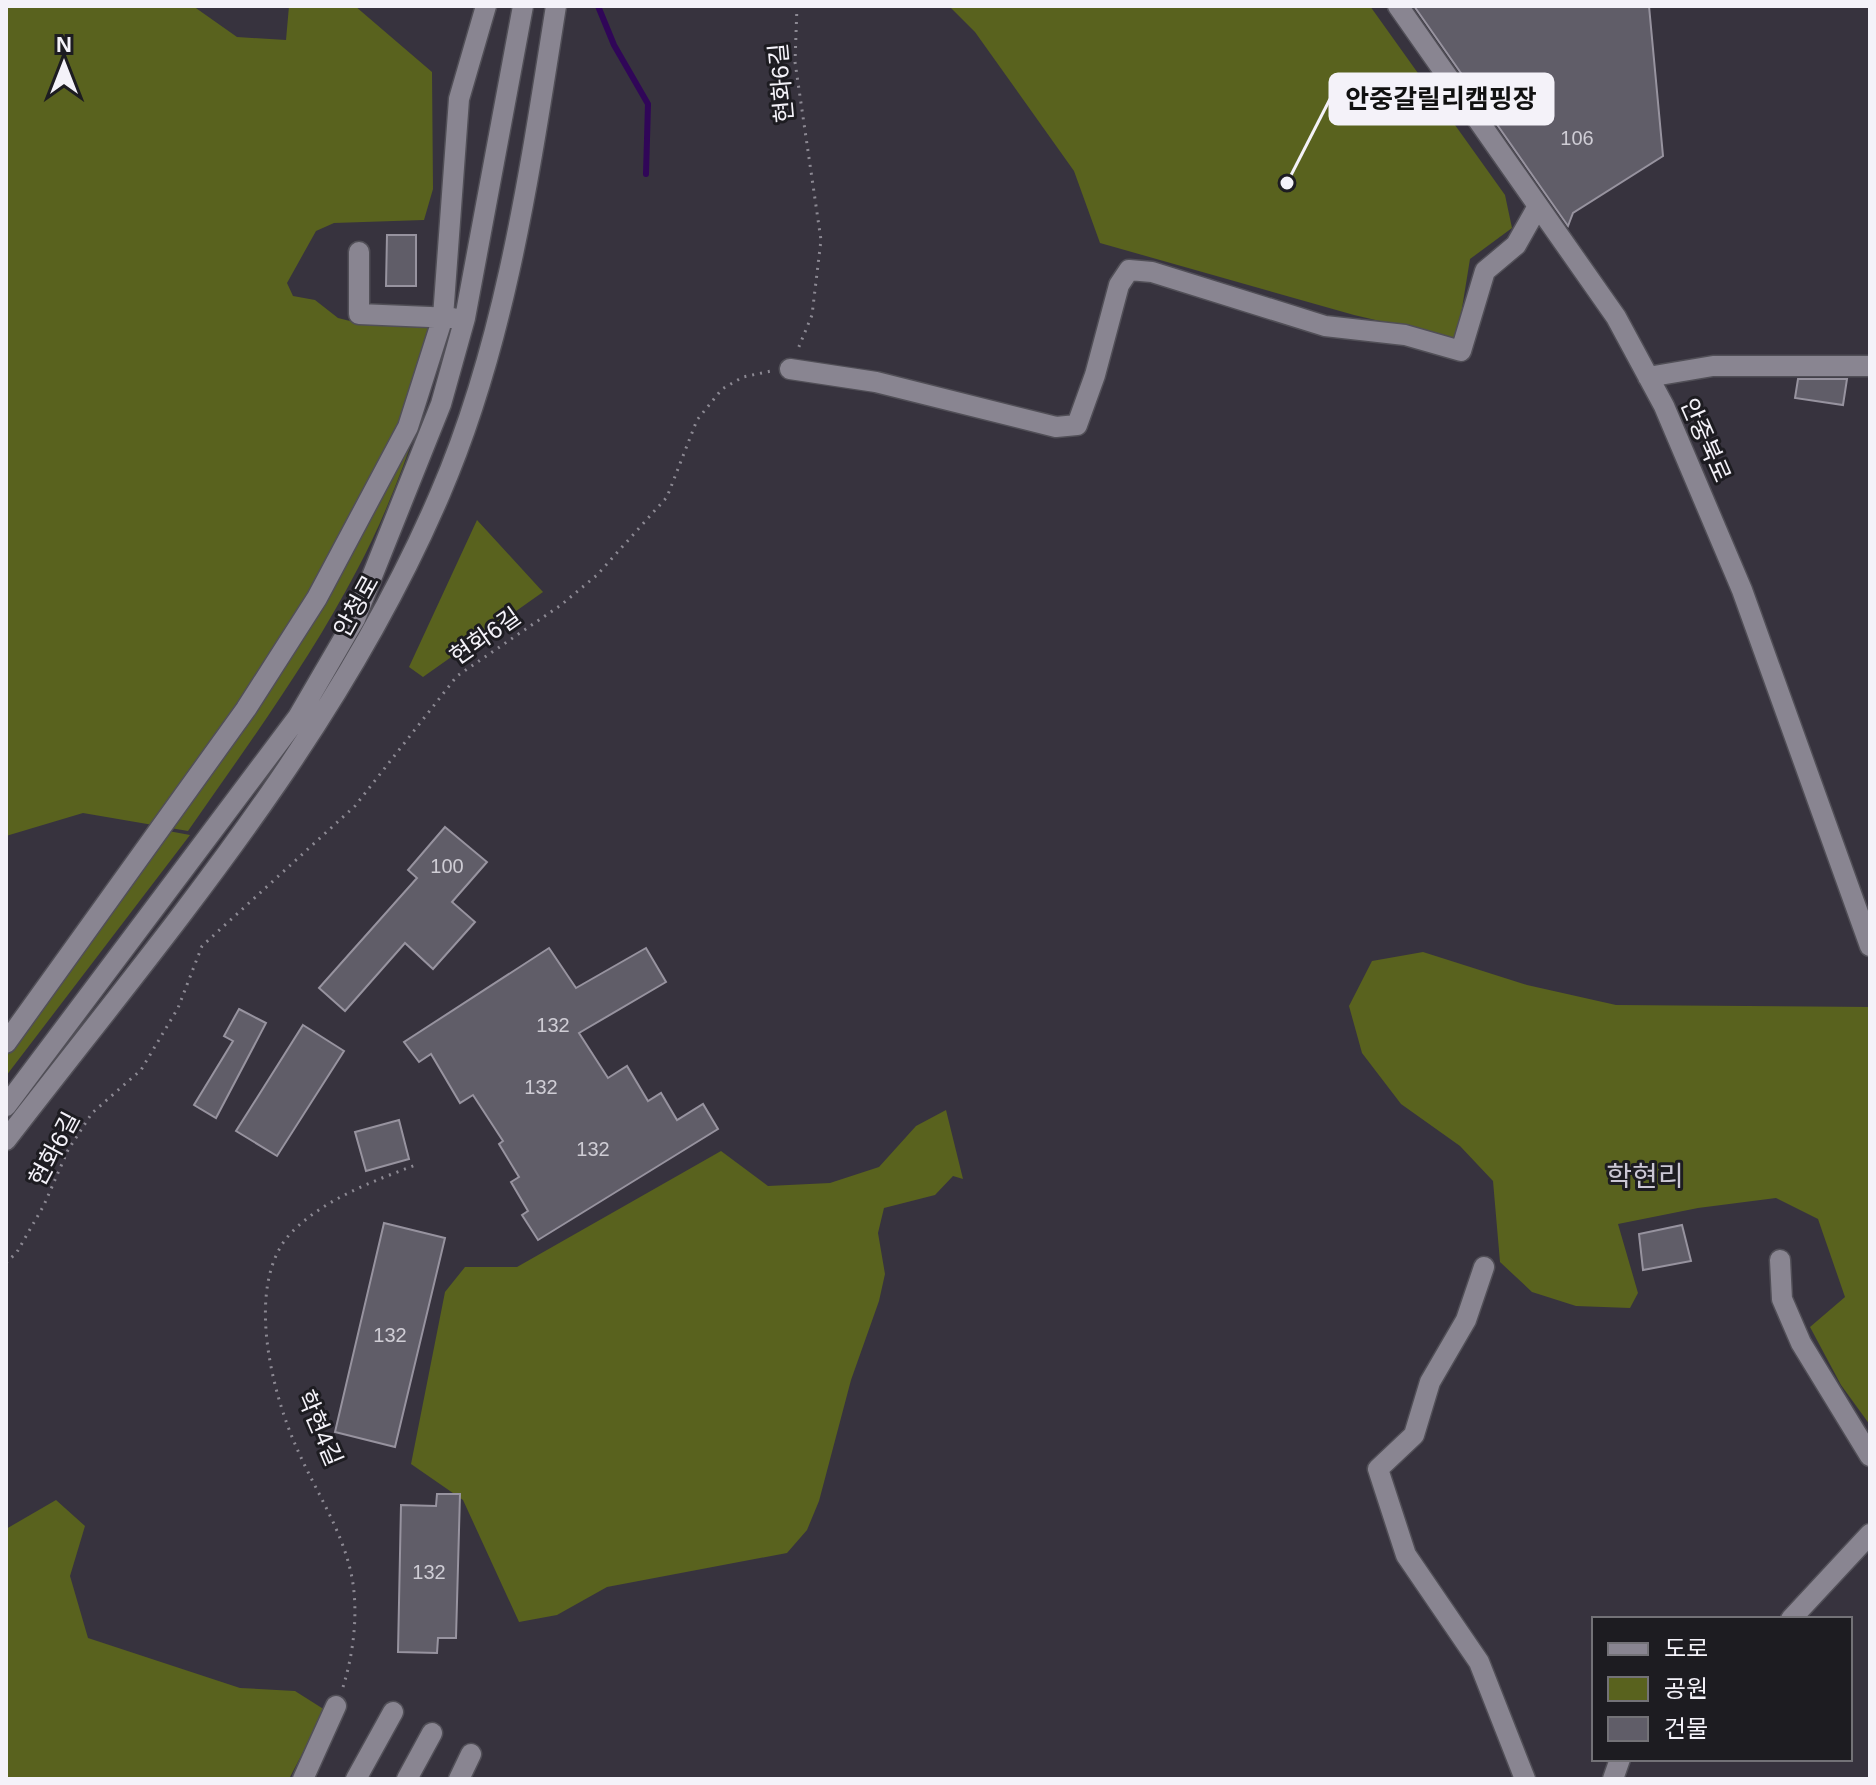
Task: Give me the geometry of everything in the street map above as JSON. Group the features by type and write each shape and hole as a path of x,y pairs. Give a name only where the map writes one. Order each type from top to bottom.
{"street":[{"path":"6,1043 246,709 317,598 408,427 443,317 459,99 486,6"},
{"name":"안청로","path":"6,1106 298,717 355,619 402,508 441,404 465,318 523,6"},
{"name":"안청로","path":"6,1140 249,828 317,726 391,599 441,493 486,368 533,149 556,6"},
{"name":"안중북로","path":"1398,6 1616,317 1648,377 1742,590 1870,946"},
{"path":"790,369 876,382 1056,427 1077,425 1095,375 1119,285 1129,270 1152,272 1325,326 1405,335 1461,351 1485,271 1516,245 1538,206"},
{"path":"359,252 359,314 465,318"},
{"path":"1648,377 1713,366 1870,366"},
{"path":"1780,1260 1782,1299 1801,1343 1870,1456"},
{"path":"1484,1267 1466,1320 1430,1382 1414,1435 1378,1469 1406,1555 1479,1662 1525,1779"},
{"path":"1793,1617 1870,1534"},
{"path":"303,1779 336,1706"},
{"path":"356,1779 393,1712"},
{"path":"407,1779 432,1733"},
{"path":"459,1779 471,1754"}],"path":[{"name":"현화6길","path":"6,1263 17,1252 44,1205 68,1150 92,1113 141,1070 178,1008 202,946 355,806 457,676 561,605 597,575 667,497 697,420 722,389 743,377 790,369 812,315 821,240 795,62 797,6"},
{"name":"학현4길","path":"336,1706 351,1663 355,1612 351,1572 324,1500 295,1445 276,1390 264,1304 273,1267 288,1236 309,1216 348,1194 418,1164"}],"green space":[{"path":"6,6 193,6 237,37 286,40 289,6 355,6 432,72 433,189 424,220 334,223 316,231 287,283 293,296 315,300 338,318 358,323 423,326 446,331 418,423 371,542 319,638 188,831 83,813 6,836"},
{"path":"949,6 1370,6 1505,195 1512,228 1470,259 1457,339 1354,315 1100,243 1074,171 975,32"},
{"path":"477,520 543,592 423,677 409,667"},
{"path":"163,830 190,835 6,1076 6,1051"},
{"path":"1423,952 1527,985 1616,1005 1870,1007 1870,1425 1841,1385 1810,1327 1845,1297 1818,1219 1776,1198 1698,1208 1618,1224 1638,1293 1630,1308 1576,1306 1532,1292 1500,1262 1493,1181 1460,1146 1401,1104 1362,1053 1349,1006 1372,961"},
{"path":"946,1110 963,1179 953,1176 935,1195 884,1208 878,1233 885,1274 879,1301 851,1380 819,1501 807,1530 787,1553 607,1587 557,1615 519,1622 463,1500 411,1464 445,1292 465,1267 517,1267 721,1151 768,1186 830,1183 879,1167 916,1126"},
{"path":"56,1500 85,1526 70,1576 88,1638 240,1688 295,1691 325,1710 289,1779 6,1779 6,1529"}],"building":[{"path":"1414,6 1649,6 1663,156 1573,213 1568,226"},
{"path":"387,235 416,235 416,286 386,286"},
{"path":"1798,379 1847,379 1843,405 1795,398"},
{"path":"445,827 487,862 452,902 475,922 433,969 405,943 345,1011 319,988 417,878 408,870"},
{"path":"549,948 576,988 646,948 666,982 579,1033 608,1078 627,1066 648,1101 661,1093 677,1120 703,1104 718,1129 538,1240 522,1215 528,1211 511,1182 519,1177 499,1144 503,1141 473,1095 460,1103 431,1054 419,1062 404,1042"},
{"path":"239,1009 266,1023 216,1118 194,1105 233,1041 224,1036"},
{"path":"303,1025 344,1051 277,1156 236,1131"},
{"path":"399,1120 409,1159 366,1171 355,1132"},
{"path":"384,1223 445,1238 395,1447 335,1432"},
{"path":"1682,1225 1691,1261 1643,1270 1639,1234"},
{"path":"437,1494 460,1494 456,1638 438,1638 437,1653 398,1652 401,1505 436,1506"}],"waterway":[{"path":"598,6 614,45 648,104 646,174"}],"place":[{"name":"안중갈릴리캠핑장","path":"1287,183"}],"district":[{"name":"학현리","path":"1645,1176"}]}
